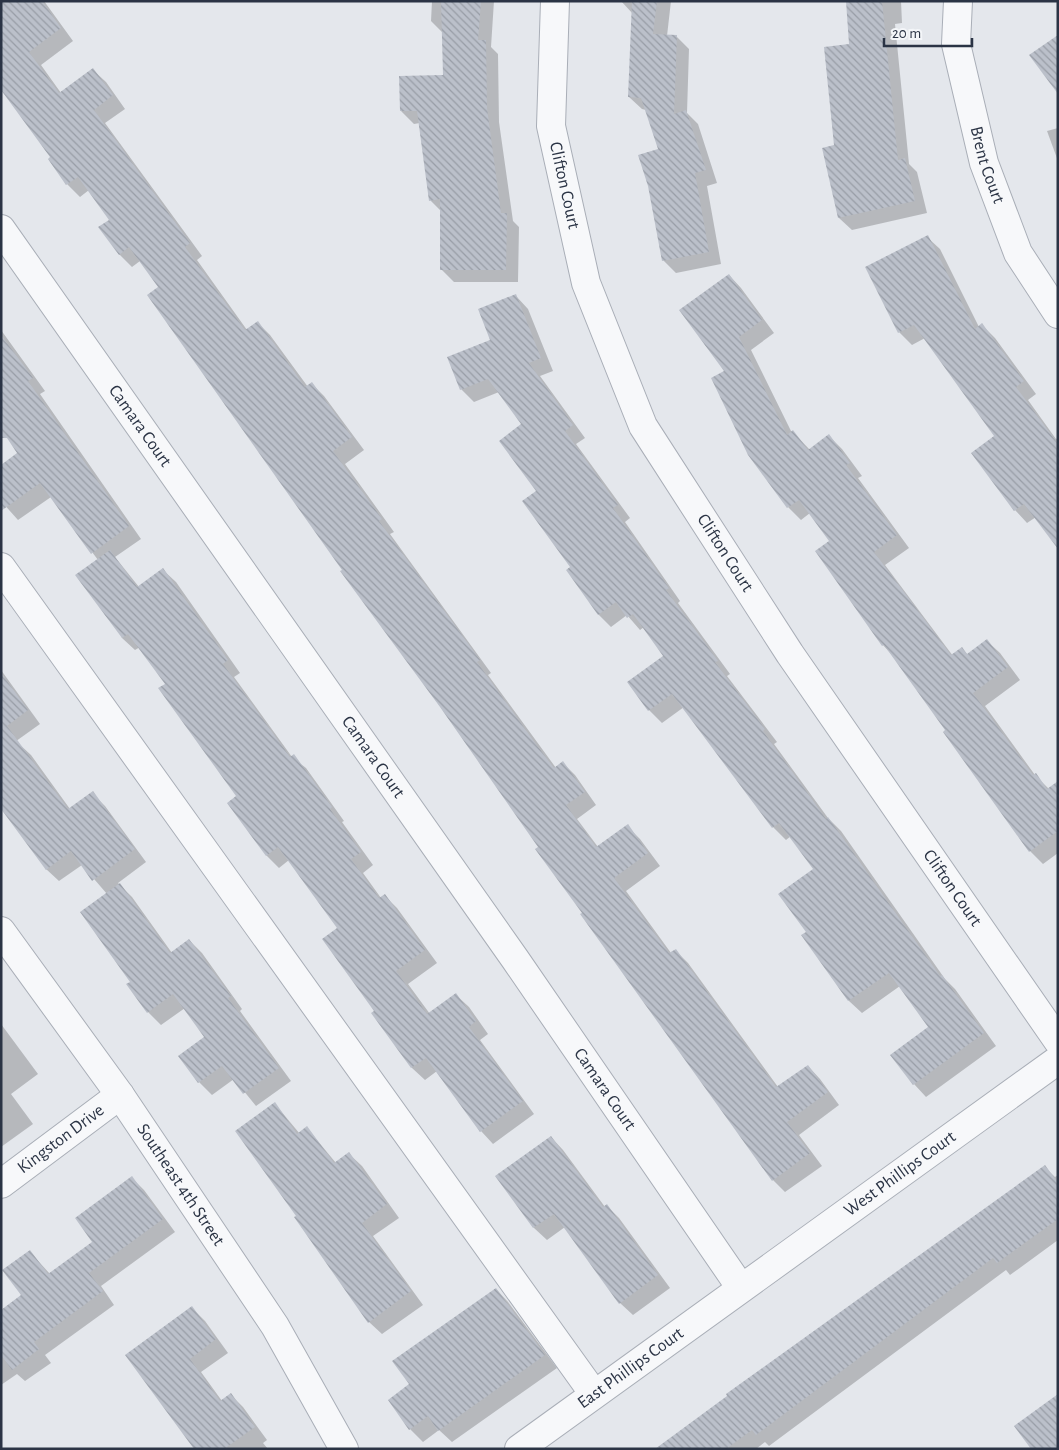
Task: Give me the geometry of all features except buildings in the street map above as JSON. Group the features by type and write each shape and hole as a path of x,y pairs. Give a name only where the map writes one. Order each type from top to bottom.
{"street":[{"name":"Clifton Court","path":"555,1 551,126 586,283 643,426 790,654 1058,1041"},
{"name":"Brent Court","path":"958,1 956,44 984,163 1018,253 1058,314"},
{"name":"Camara Court","path":"1,229 515,959 742,1288"},
{"path":"1,567 594,1394"},
{"name":"Southeast 4th Street","path":"1,931 120,1095 275,1326 344,1449"},
{"name":"West Phillips Court","path":"742,1288 1058,1060"},
{"name":"Kingston Drive","path":"1,1184 120,1095"},
{"name":"East Phillips Court","path":"519,1449 742,1288"}]}
